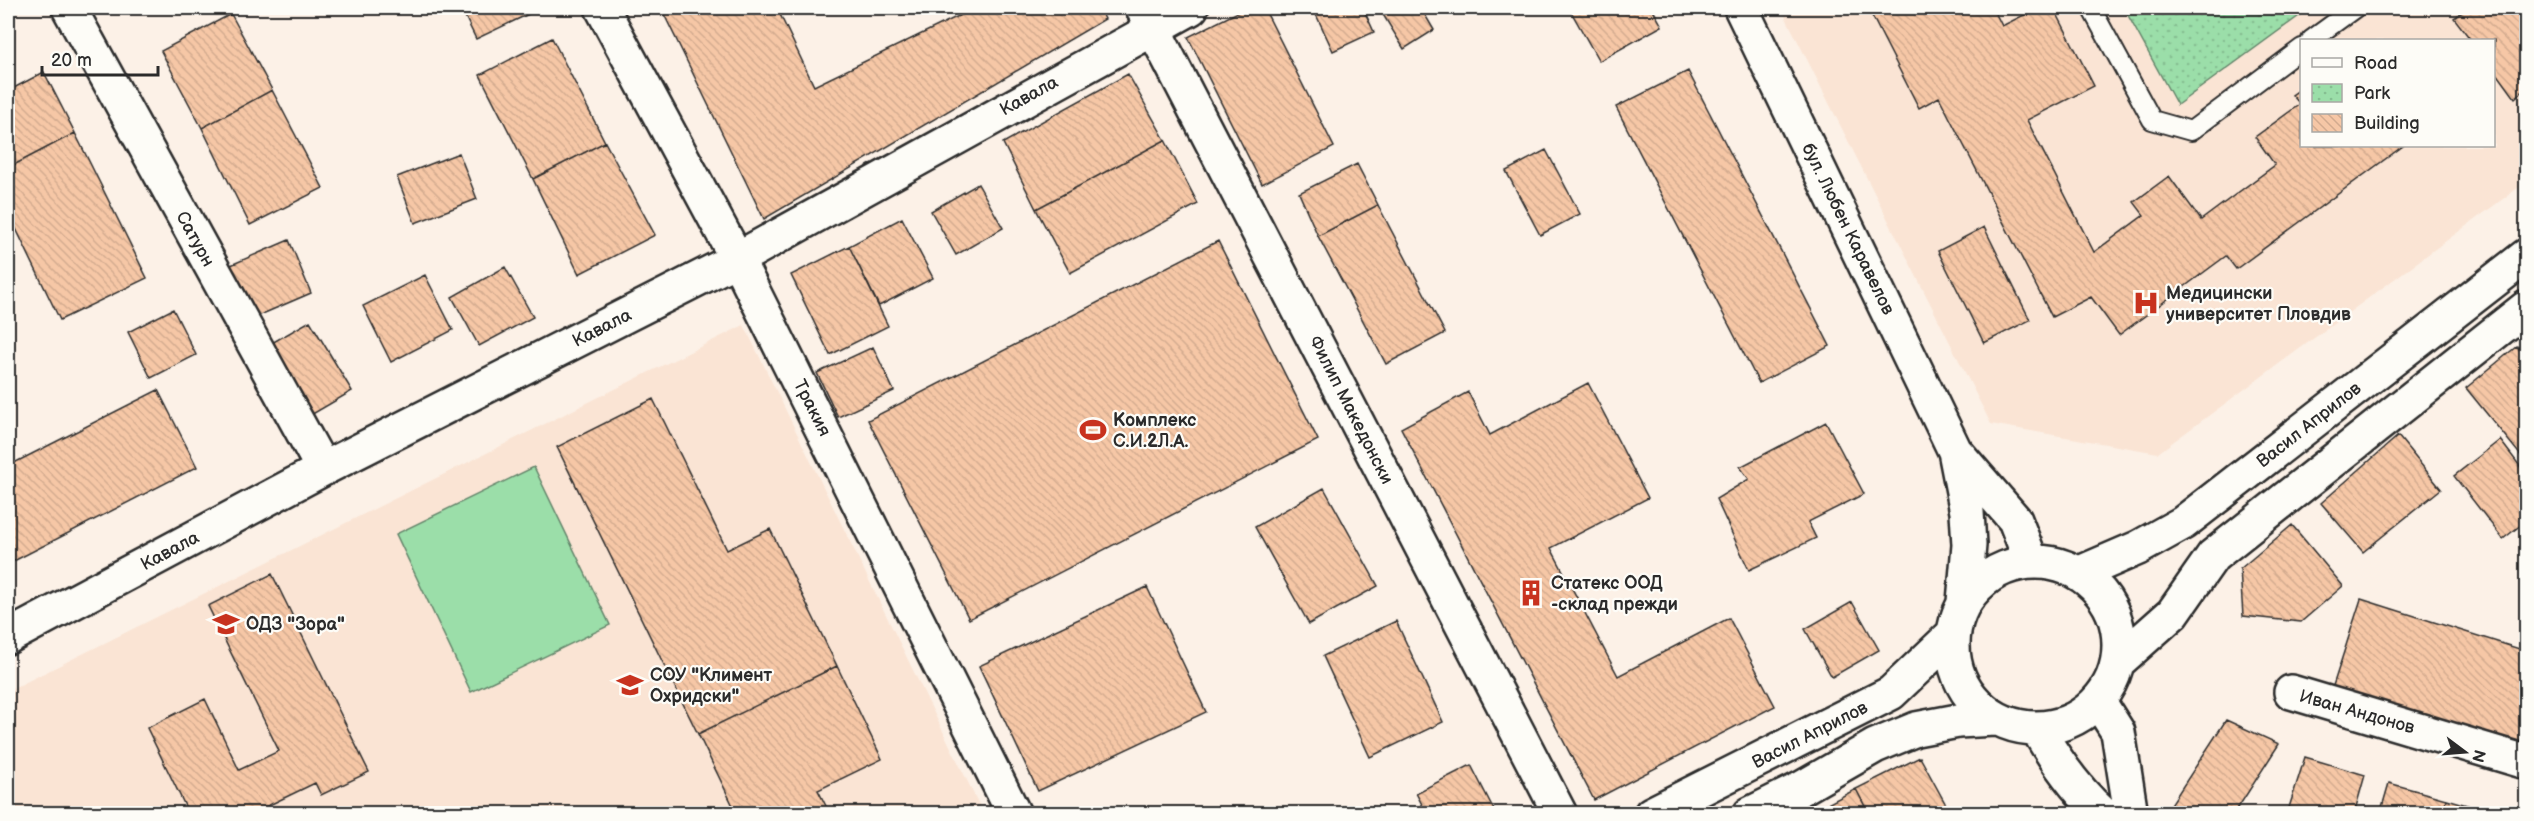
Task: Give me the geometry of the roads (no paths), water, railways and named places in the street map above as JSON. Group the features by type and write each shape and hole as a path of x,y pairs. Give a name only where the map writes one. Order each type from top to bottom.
{"street":[{"name":"Сатурн","path":"69,8 323,469"},
{"name":"Тракия","path":"602,8 737,259 1014,813"},
{"name":"Кавала","path":"8,637 323,469 737,259 1147,17 1191,8"},
{"name":"бул. Любен Каравелов","path":"1742,8 1955,451 1967,512 1969,545 1964,602"},
{"name":"Филип Македонски","path":"1147,17 1560,813"},
{"name":"Васил Априлов","path":"2080,573 2138,548 2183,523 2526,256"},
{"path":"2119,661 2173,613 2213,556 2526,308"},
{"name":"бул. Любен Каравелов","path":"1955,451 2015,520 2031,561"},
{"path":"2031,561 2056,563 2080,573 2108,602 2117,620 2119,661 2112,682 2099,702 2072,722 2038,730 2016,727 1995,719 1970,698 1955,668 1952,635 1964,602 1981,581 2004,567 2031,561"},
{"name":"Васил Априлов","path":"1651,813 1891,693 1952,635"},
{"name":"Иван Андонов","path":"2291,692 2526,762"},
{"path":"2099,702 2118,732 2131,813"},
{"path":"1750,813 1802,788 1875,746 1916,729 1958,721 1995,719"},
{"path":"2038,730 2056,761 2088,801 2103,813"}],"lane":[{"path":"2091,8 2152,120 2191,131 2300,49"},
{"path":"2312,39 2355,8"}],"place":[{"name":"Медицински университет Пловдив","path":"2146,303"},
{"name":"Kомплекс С.И.2Л.А.","path":"1093,430"},
{"name":"Статекс ООД -склад прежди","path":"1531,593"},
{"name":"ОДЗ \"Зора\"","path":"226,624"},
{"name":"СОУ \"Климент Охридски\"","path":"630,685"}]}
